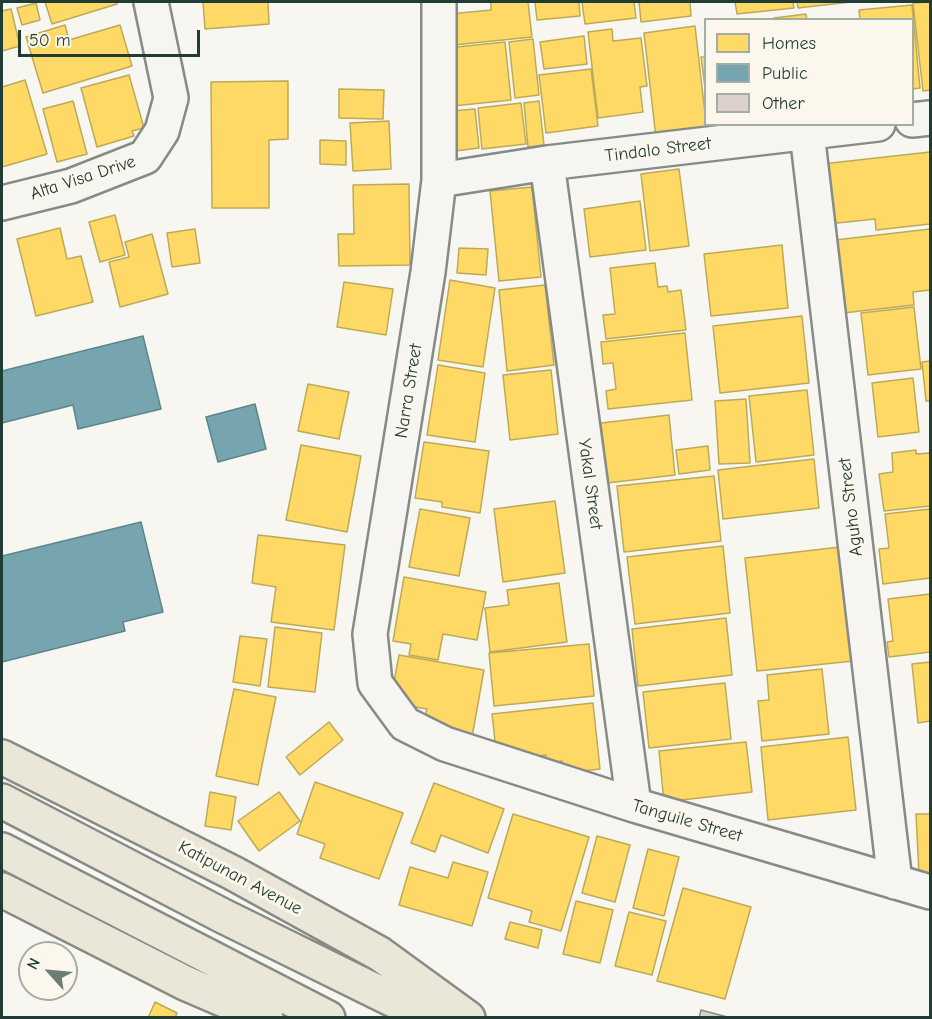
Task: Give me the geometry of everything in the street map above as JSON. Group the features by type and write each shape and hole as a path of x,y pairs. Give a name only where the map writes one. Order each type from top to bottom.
{"main road":[{"name":"Katipunan Avenue","path":"2,757 233,873 380,954 468,1017"},
{"path":"2,801 234,921 430,1017"},
{"path":"2,850 328,1017"},
{"path":"2,890 185,983 266,1017"}],"street":[{"name":"Alta Visa Drive","path":"2,203 71,186 145,157 162,131 171,98 151,2"},
{"name":"Narra Street","path":"439,2 439,180 428,272 370,634 375,683 405,724 445,744"},
{"path":"914,120 930,118"},
{"name":"Tindalo Street","path":"439,180 547,163 862,126"},
{"name":"Aguho Street","path":"807,133 895,882"},
{"name":"Yakal Street","path":"547,163 633,805"},
{"name":"Tanguile Street","path":"445,744 633,805 930,892"}],"building: Homes":[{"path":"45,2 117,2 117,4 52,24"},
{"path":"203,2 268,2 269,24 205,29"},
{"path":"491,2 528,2 532,37 453,45 450,14 491,10"},
{"path":"535,2 579,2 580,16 537,20"},
{"path":"582,2 634,2 636,18 585,24"},
{"path":"639,2 690,2 691,16 641,22"},
{"path":"735,2 793,2 794,8 737,14"},
{"path":"797,2 851,2 798,8"},
{"path":"930,2 930,90 923,91 913,3"},
{"path":"36,3 40,20 22,25 17,8"},
{"path":"912,5 913,18 860,18 859,10"},
{"path":"11,9 20,46 2,51 2,11"},
{"path":"806,14 807,18 774,18"},
{"path":"65,25 69,40 120,25 132,66 43,93 26,37"},
{"path":"695,26 704,105 704,126 706,126 707,131 656,138 644,33"},
{"path":"914,26 920,88 914,89"},
{"path":"612,29 613,41 641,38 647,86 640,87 643,112 598,118 588,32"},
{"path":"584,36 587,64 544,69 540,42"},
{"path":"533,39 539,95 515,98 509,42"},
{"path":"505,42 511,100 453,106 447,48"},
{"path":"701,57 704,57 704,80"},
{"path":"591,69 598,126 546,133 539,75"},
{"path":"129,75 144,128 132,131 134,136 97,147 81,88"},
{"path":"25,80 47,154 2,167 2,87"},
{"path":"288,81 288,139 269,140 269,208 212,208 211,82"},
{"path":"339,89 384,90 383,119 339,118"},
{"path":"73,101 87,154 57,162 43,109"},
{"path":"539,101 544,145 528,147 524,103"},
{"path":"521,103 526,144 482,149 478,108"},
{"path":"475,109 479,148 455,151 451,111"},
{"path":"389,121 391,169 353,171 350,123"},
{"path":"320,140 346,141 346,165 320,164"},
{"path":"930,152 930,224 876,230 875,219 828,224 822,164"},
{"path":"679,169 689,246 650,251 641,174"},
{"path":"409,184 410,265 339,266 338,234 354,234 353,185"},
{"path":"532,187 541,277 499,281 490,191"},
{"path":"640,201 646,250 590,257 584,209"},
{"path":"115,215 125,255 100,262 89,222"},
{"path":"60,228 67,259 81,256 93,302 36,316 17,239"},
{"path":"195,229 200,263 172,267 167,233"},
{"path":"930,229 930,290 913,292 914,305 843,313 835,240"},
{"path":"152,234 168,294 120,307 109,262 129,257 125,242"},
{"path":"782,245 788,308 711,316 704,254"},
{"path":"459,248 488,249 486,275 457,273"},
{"path":"655,263 658,287 667,286 668,292 681,290 686,330 606,339 603,315 615,314 610,268"},
{"path":"450,280 495,288 483,367 438,360"},
{"path":"344,282 393,289 386,335 337,327"},
{"path":"545,285 554,365 507,371 499,290"},
{"path":"914,307 921,369 868,375 861,313"},
{"path":"802,316 809,383 720,393 713,326"},
{"path":"685,333 692,400 608,409 606,391 616,389 613,363 603,364 601,342"},
{"path":"930,361 930,401 926,401 922,362"},
{"path":"438,365 485,373 475,442 427,435"},
{"path":"551,370 558,434 510,440 503,375"},
{"path":"913,378 919,432 878,437 872,383"},
{"path":"308,384 349,392 339,439 298,431"},
{"path":"807,390 814,455 756,462 749,396"},
{"path":"746,399 750,463 719,464 715,401"},
{"path":"669,415 675,475 607,483 601,423"},
{"path":"424,442 489,451 480,513 442,507 442,502 415,498"},
{"path":"301,445 361,456 347,532 286,520"},
{"path":"708,446 710,470 679,474 676,450"},
{"path":"916,450 916,454 930,453 930,506 884,511 879,474 893,472 892,453"},
{"path":"814,459 819,508 723,519 718,470"},
{"path":"714,476 721,541 624,552 617,486"},
{"path":"555,501 565,573 503,582 494,509"},
{"path":"420,509 470,518 459,576 409,567"},
{"path":"930,509 930,578 883,584 879,549 889,548 885,514"},
{"path":"258,535 345,545 334,630 271,622 276,587 252,583"},
{"path":"723,546 730,613 635,624 627,557"},
{"path":"840,547 853,661 757,671 745,558"},
{"path":"404,577 486,592 477,640 443,634 438,660 409,655 411,644 393,641"},
{"path":"559,583 567,642 490,652 485,608 509,605 507,590"},
{"path":"930,594 930,652 889,657 887,642 893,641 888,599"},
{"path":"726,618 732,675 638,686 632,629"},
{"path":"275,627 322,633 315,692 268,687"},
{"path":"240,636 267,639 260,686 233,682"},
{"path":"589,644 594,696 494,706 489,653"},
{"path":"399,655 484,670 472,737 445,732 446,725 424,721 427,709 390,703"},
{"path":"930,662 930,721 918,723 912,664"},
{"path":"822,669 829,734 762,741 758,701 769,700 767,675"},
{"path":"725,683 731,739 649,748 643,692"},
{"path":"234,689 276,697 258,785 216,776"},
{"path":"593,703 600,769 564,773 562,761 547,763 546,755 516,759 515,748 496,750 492,714"},
{"path":"329,722 343,740 300,775 286,757"},
{"path":"848,737 856,810 768,820 761,747"},
{"path":"746,742 752,792 664,802 659,751"},
{"path":"315,782 403,813 379,879 320,858 325,844 297,834"},
{"path":"434,783 504,809 488,853 441,835 435,852 411,843"},
{"path":"210,792 236,797 231,830 205,826"},
{"path":"279,792 300,821 259,851 238,821"},
{"path":"513,814 589,837 561,931 529,922 532,911 488,898"},
{"path":"916,814 930,814 930,877 919,874"},
{"path":"597,836 630,845 615,902 582,893"},
{"path":"648,849 679,857 664,916 633,908"},
{"path":"453,862 488,872 472,926 399,905 410,867 448,878"},
{"path":"683,888 751,907 725,999 657,981"},
{"path":"576,901 613,910 600,963 563,954"},
{"path":"629,912 666,921 652,975 615,966"},
{"path":"510,922 542,930 538,948 505,939"},
{"path":"155,1002 177,1013 175,1018 148,1018"}],"building: Public":[{"path":"143,336 161,409 78,429 73,405 2,423 2,371"},
{"path":"255,404 266,449 218,462 206,417"},
{"path":"141,522 163,612 123,622 125,631 2,662 2,556"}],"building: Other":[{"path":"701,1010 731,1018 699,1018"}]}
